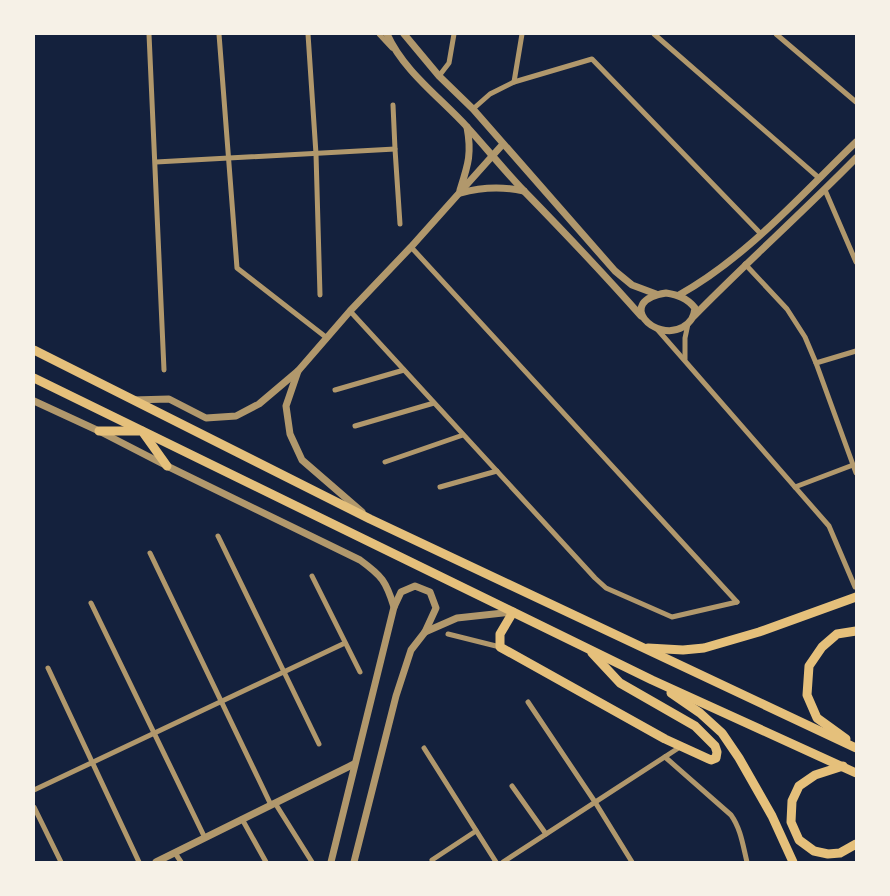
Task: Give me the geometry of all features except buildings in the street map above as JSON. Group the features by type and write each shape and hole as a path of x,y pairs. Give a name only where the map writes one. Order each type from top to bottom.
{"highway":[{"path":"34,350 370,519 856,747"},
{"path":"34,378 652,680 856,773"},
{"path":"99,431 142,431"},
{"path":"142,431 167,466"},
{"path":"642,647 684,650 704,648 758,632 856,597"},
{"path":"513,612 500,634 500,647 680,746 711,760 716,758 715,746 695,726 620,683 588,649"},
{"path":"856,631 837,634 822,647 809,666 806,695 818,718 856,747"},
{"path":"652,680 700,713 722,733 739,758 772,816 793,862"},
{"path":"843,766 815,775 799,786 792,801 791,822 799,840 814,851 828,854 840,853 856,844"}],"street":[{"path":"149,34 164,370"},
{"path":"220,34 237,268 327,338"},
{"path":"308,34 316,154 320,295"},
{"path":"378,34 416,76 467,127 524,191 544,210 648,323 666,330 677,330 688,324"},
{"path":"387,34 394,50"},
{"path":"404,34 439,76 473,109 614,271 632,285 656,294"},
{"path":"439,76 449,63 454,34"},
{"path":"514,82 522,34"},
{"path":"654,34 819,178"},
{"path":"776,34 856,102"},
{"path":"473,109 490,94 514,82 592,58 760,234"},
{"path":"393,105 400,224"},
{"path":"459,193 466,172 470,146 467,127"},
{"path":"679,295 698,285 722,267 760,234 856,142"},
{"path":"131,400 169,399 206,418 236,416 259,404 298,371 350,311 411,247 503,144"},
{"path":"156,162 395,149"},
{"path":"685,360 684,338 688,324 694,316 745,264 825,190 856,158"},
{"path":"459,193 478,188 492,187 506,187 524,191"},
{"path":"825,190 856,262"},
{"path":"350,311 606,588 672,616 737,602 411,247"},
{"path":"745,264 787,310 805,337 856,473"},
{"path":"641,316 641,307 645,300 656,294 666,293 679,295 690,302 695,308 694,316"},
{"path":"657,328 829,526 854,587"},
{"path":"816,363 856,351"},
{"path":"335,390 404,370"},
{"path":"298,371 286,406 290,434 302,460 370,519"},
{"path":"34,401 99,431 360,560 379,574 387,587 394,607"},
{"path":"355,426 434,403"},
{"path":"385,462 463,435"},
{"path":"795,487 853,465"},
{"path":"440,487 497,471"},
{"path":"218,536 319,744"},
{"path":"150,553 221,702 273,804 312,862"},
{"path":"312,576 360,672"},
{"path":"331,862 394,607 401,592 415,586 430,592 436,608 425,632 411,650 396,696 354,862"},
{"path":"91,603 206,838"},
{"path":"425,632 456,618 513,612"},
{"path":"448,634 500,647"},
{"path":"34,790 346,643"},
{"path":"48,668 138,862"},
{"path":"528,702 595,802 632,862"},
{"path":"503,862 680,746"},
{"path":"424,748 496,862"},
{"path":"665,757 731,815 740,833 747,862"},
{"path":"156,862 354,764"},
{"path":"512,786 546,834"},
{"path":"34,807 61,862"},
{"path":"242,820 266,862"},
{"path":"432,860 476,831"},
{"path":"175,853 181,862"}]}
